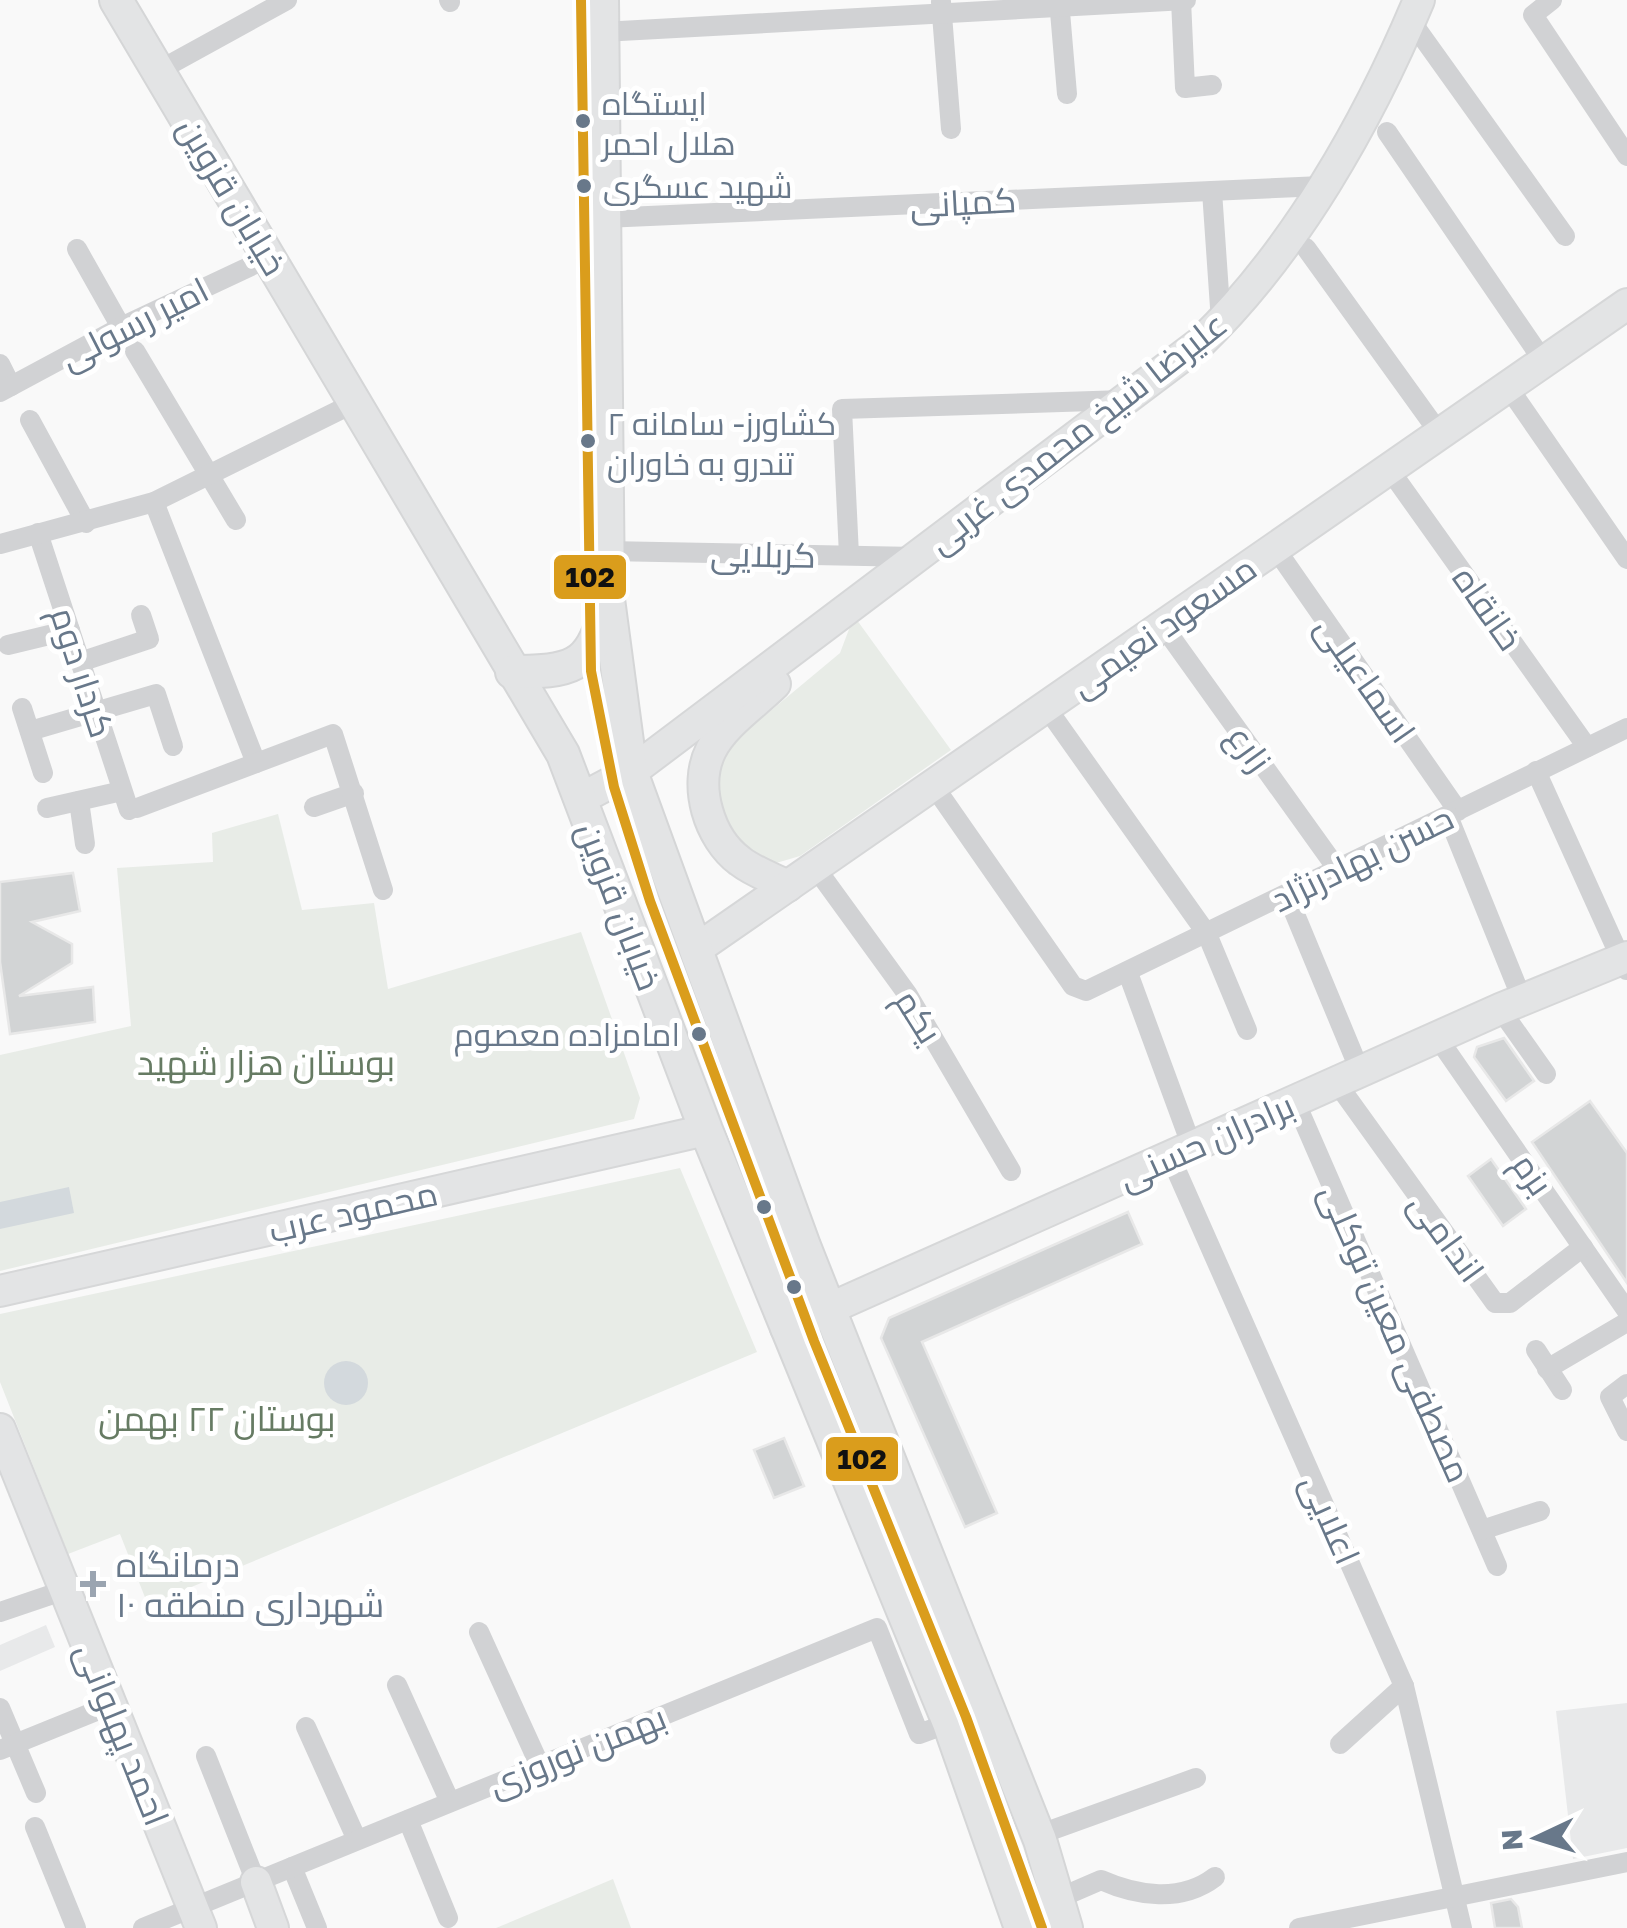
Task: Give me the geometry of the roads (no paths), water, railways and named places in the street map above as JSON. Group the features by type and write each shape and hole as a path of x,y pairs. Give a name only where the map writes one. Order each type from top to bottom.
{"main road":[{"name":"خیابان قزوین","path":"116,0 563,754 706,1130 949,1723 1021,1928"},
{"name":"علیرضا شیخ محمدی غربی","path":"580,799 631,772 1128,400 1221,322 1257,284 1322,186 1415,10"},
{"path":"512,672 560,670 580,662 596,646 608,599 602,16"},
{"name":"مسعود نعیمی","path":"698,948 1626,308"},
{"name":"خیابان قزوین","path":"608,599 631,772 698,948 754,1114 1038,1835 1062,1914"},
{"path":"788,886 751,869 724,844 704,800 703,776 720,737 851,606"},
{"name":"برادران حسنی","path":"786,1328 1511,1004 1624,963"},
{"name":"محمود عرب","path":"0,1292 706,1130"},
{"name":"احمد پهلوانی","path":"0,1428 197,1918"},
{"path":"256,1882 274,1928"}],"street":[{"path":"158,71 288,0"},
{"path":"602,16 1183,0 1185,88 1212,85"},
{"path":"1552,0 1533,15 1627,156"},
{"path":"1060,4 1068,94"},
{"path":"942,7 951,129"},
{"path":"1415,10 1565,236"},
{"path":"1388,132 1544,362"},
{"name":"کمپانی","path":"604,218 1322,186"},
{"path":"1212,191 1221,322"},
{"path":"1306,248 1440,434"},
{"path":"77,249 121,327"},
{"name":"امیر رسولی","path":"6,389 121,327 270,256"},
{"path":"135,351 236,520"},
{"path":"0,364 6,389"},
{"path":"1508,387 1627,559"},
{"path":"849,555 842,409 1128,400"},
{"path":"0,544 154,502 356,402"},
{"path":"30,420 86,523"},
{"name":"خانقاه","path":"1389,469 1587,748"},
{"path":"154,502 256,763"},
{"name":"کردار دوم","path":"38,534 129,803"},
{"name":"اسماعیلی","path":"1275,548 1453,813 1511,1004 1546,1074"},
{"name":"کربلایی","path":"608,551 918,556"},
{"path":"80,662 149,639 140,615"},
{"name":"زارع","path":"1163,626 1338,870"},
{"path":"8,644 70,630"},
{"path":"30,732 156,694 174,746"},
{"path":"1046,707 1207,934 1247,1030"},
{"path":"22,708 43,772"},
{"name":"حسن بهادرنژاد","path":"933,786 1073,986 1096,988 1627,728"},
{"path":"47,808 78,801 129,803 333,734 383,890"},
{"path":"1536,771 1624,963"},
{"path":"314,807 354,793"},
{"path":"78,801 85,844"},
{"name":"یکم","path":"815,867 908,996 1012,1171"},
{"path":"1287,895 1348,1077"},
{"name":"اعلایی","path":"1128,973 1181,1152 1404,1686 1462,1928"},
{"name":"بزم","path":"1438,1037 1627,1311"},
{"name":"اندامی","path":"1348,1077 1495,1303 1510,1304 1584,1247"},
{"name":"مصطفی معین توکلی","path":"1295,1101 1497,1566"},
{"path":"1547,1368 1627,1322"},
{"path":"1536,1350 1562,1390"},
{"path":"1627,1384 1610,1398 1627,1431"},
{"path":"1482,1530 1540,1510"},
{"path":"0,1612 65,1590"},
{"name":"بهمن نوروزی","path":"142,1928 197,1918 256,1882 877,1628 919,1734 949,1723"},
{"path":"478,1632 540,1766"},
{"path":"397,1686 450,1802"},
{"path":"1340,1744 1404,1686"},
{"path":"7,1747 112,1706"},
{"path":"0,1708 7,1747 36,1793"},
{"path":"306,1727 357,1840"},
{"path":"206,1756 256,1882"},
{"path":"1038,1835 1196,1778"},
{"path":"408,1820 448,1918"},
{"path":"35,1827 76,1928"},
{"path":"1299,1928 1627,1862"},
{"path":"292,1867 318,1928"},
{"path":"1062,1914 1101,1880 1136,1895 1202,1887 1216,1877"}],"place":[{"name":"ایستگاه هلال احمر","path":"583,121"},
{"name":"شهید عسگری","path":"584,186"},
{"name":"کشاورز- سامانه ۲ تندرو به خاوران","path":"588,441"},
{"name":"امامزاده معصوم","path":"699,1034"},
{"name":"درمانگاه شهرداری منطقه ۱۰","path":"93,1584"}],"park label":[{"name":"بوستان هزار شهید","path":"266,1062"},
{"name":"بوستان ۲۲ بهمن","path":"217,1418"}]}
